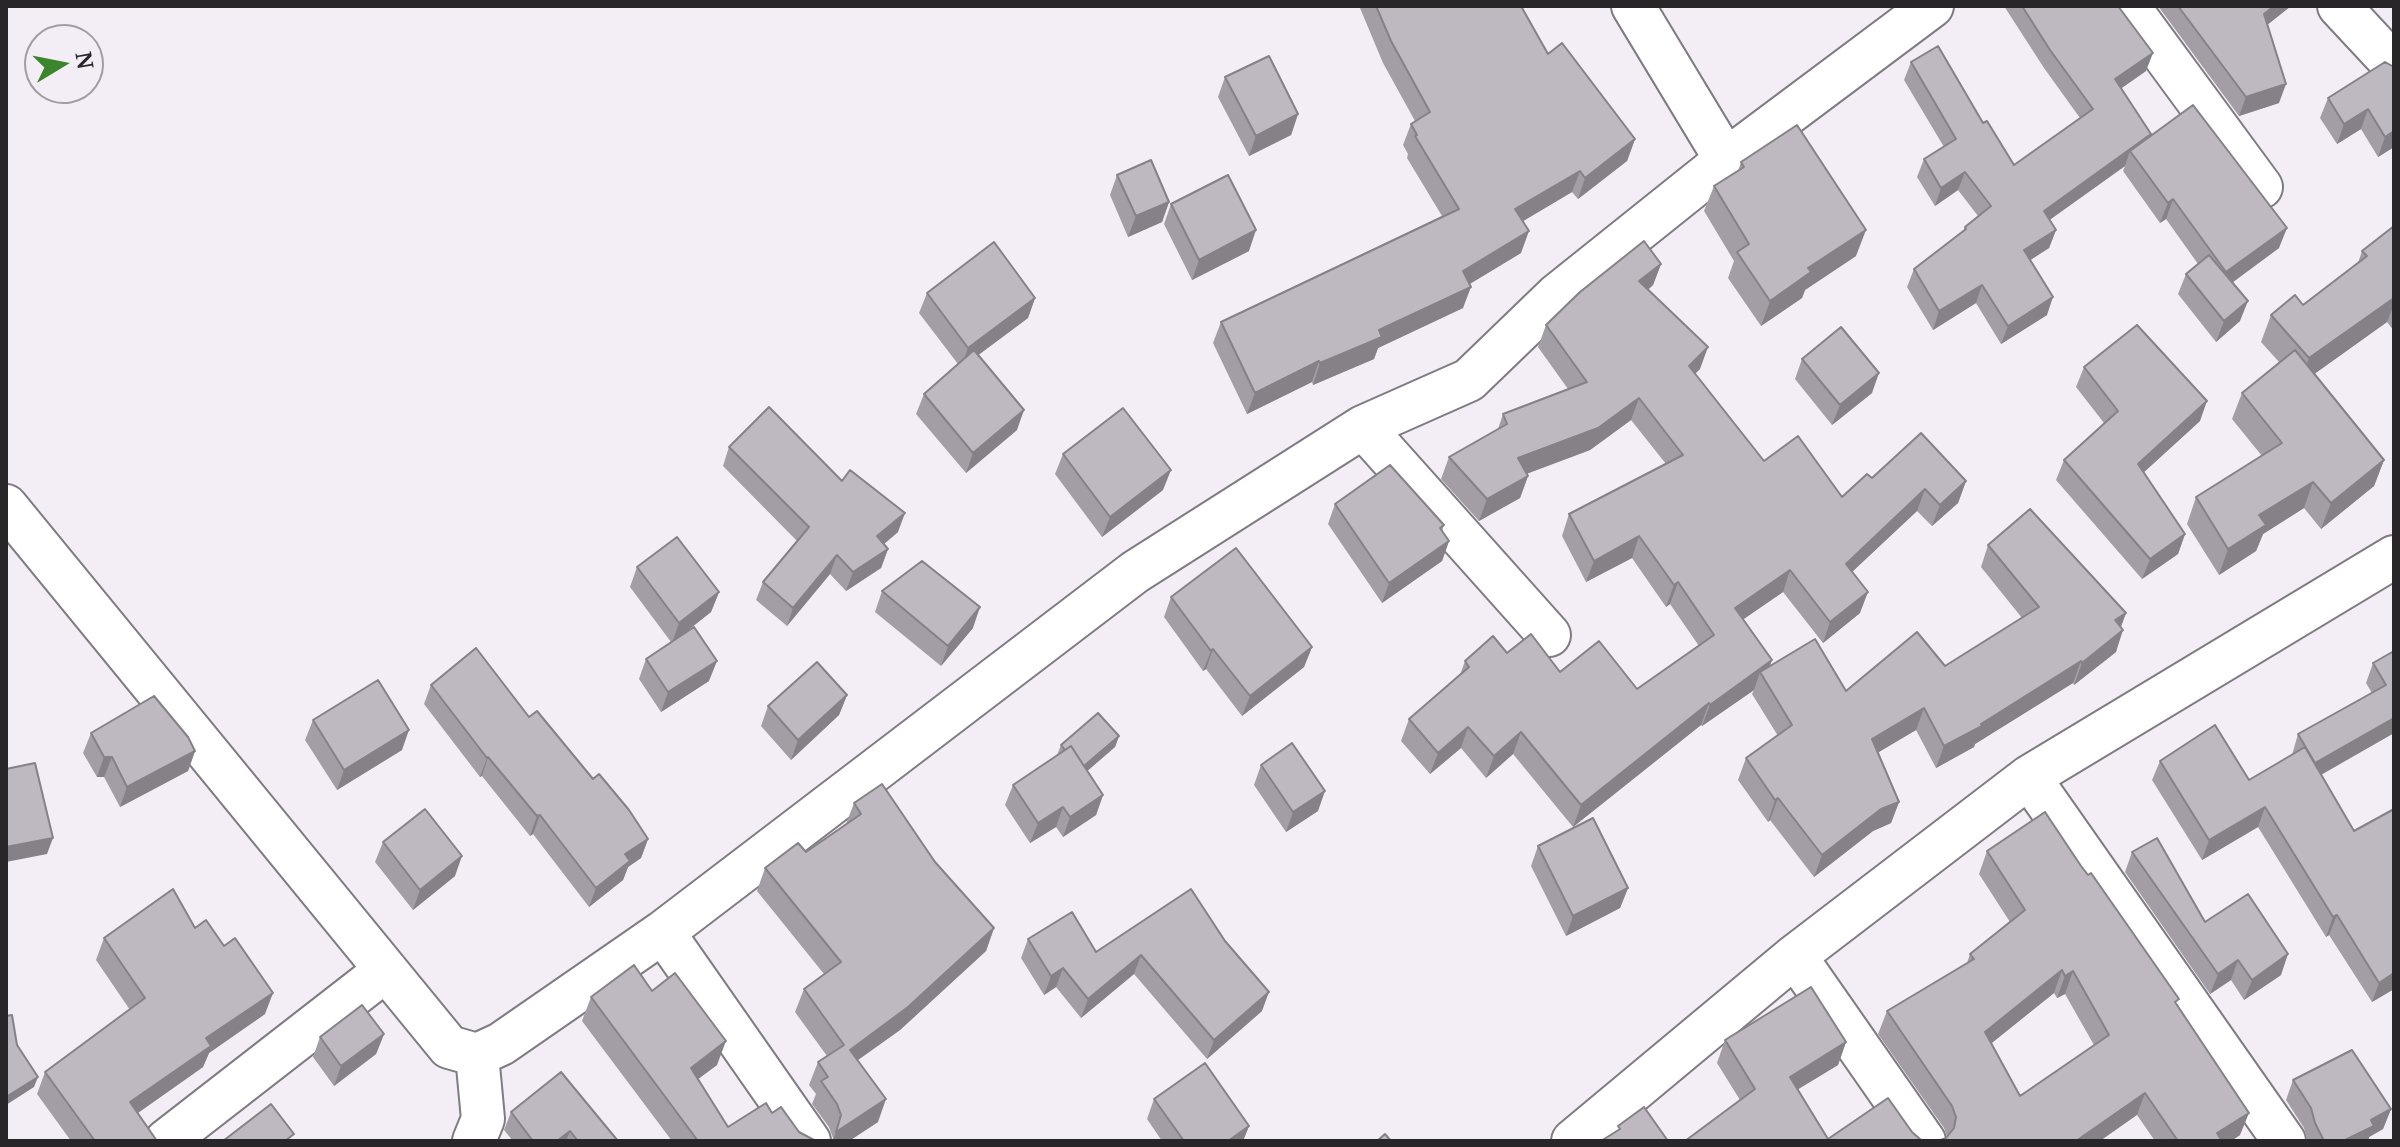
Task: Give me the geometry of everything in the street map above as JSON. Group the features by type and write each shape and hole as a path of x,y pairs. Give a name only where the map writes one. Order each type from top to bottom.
{"street":[{"path":"1633,6 1726,160"},
{"path":"6,506 449,1047 477,1055 501,1044 663,932 1135,572 1363,427 1469,380 1556,296 1726,160 1932,6"},
{"path":"2128,6 2261,187"},
{"path":"2339,6 2394,65"},
{"path":"1363,427 1549,635"},
{"path":"1573,1141 1795,956 2029,777 2394,557"},
{"path":"2029,777 2284,1141"},
{"path":"663,932 809,1141"},
{"path":"1795,956 1924,1141"},
{"path":"166,1141 386,970"},
{"path":"474,1141 483,1119 477,1055"}],"building":[{"path":"1376,6 1521,6 1548,54 1562,43 1635,139 1585,178 1580,171 1515,209 1529,231 1463,271 1471,287 1379,330 1382,337 1319,361 1255,393 1221,322 1459,209 1415,136 1411,124 1430,112 1391,41"},
{"path":"2022,6 2118,6 2153,53 2115,79 2151,134 2044,211 2056,230 2024,250 2053,297 2008,326 1982,285 1939,311 1914,269 1991,206 1965,172 1941,188 1924,159 1956,139 1911,62 1938,46 1983,123 1987,121 2014,165 2093,109"},
{"path":"2178,6 2274,6 2264,14 2286,84 2246,97"},
{"path":"1269,56 1298,114 1256,136 1225,77"},
{"path":"2385,62 2394,67 2394,131 2385,137 2368,109 2344,124 2328,98"},
{"path":"2193,105 2287,228 2226,272 2173,199 2168,203 2130,151"},
{"path":"1797,125 1866,230 1808,268 1811,272 1770,301 1737,252 1749,244 1714,186 1744,167 1741,162"},
{"path":"1151,160 1169,202 1136,216 1117,175"},
{"path":"1228,175 1256,230 1199,260 1171,204"},
{"path":"2394,226 2394,298 2309,358 2271,315 2295,295 2303,305 2367,256 2362,251"},
{"path":"1644,241 1661,264 1639,281 1708,347 1689,366 1764,461 1798,436 1842,497 1867,474 1872,478 1921,433 1966,481 1940,505 1925,489 1846,564 1868,592 1830,622 1790,570 1735,608 1772,660 1709,703 1581,805 1521,732 1494,756 1468,727 1438,753 1409,719 1469,667 1465,661 1493,636 1507,653 1531,634 1560,672 1599,641 1637,689 1714,635 1678,582 1674,585 1639,536 1594,561 1569,514 1683,455 1639,398 1598,428 1518,458 1528,476 1487,499 1449,457 1507,424 1503,414 1587,382 1546,325 1580,292"},
{"path":"994,242 1035,298 968,348 927,293"},
{"path":"2209,255 2248,301 2224,321 2186,274"},
{"path":"2137,325 2207,401 2138,464 2185,534 2150,559 2064,460 2118,411 2084,367"},
{"path":"1841,327 1879,373 1840,405 1802,359"},
{"path":"974,350 1024,410 973,453 924,394"},
{"path":"2295,350 2384,460 2331,503 2313,482 2259,515 2266,525 2228,549 2196,497 2282,443 2242,393"},
{"path":"769,407 842,481 850,470 905,513 877,536 888,549 853,572 837,555 793,608 763,582 809,527 729,447"},
{"path":"1123,408 1171,470 1110,517 1063,454"},
{"path":"1390,465 1444,525 1440,528 1449,541 1389,583 1335,504"},
{"path":"2030,509 2126,613 2115,620 2123,630 2082,663 1982,726 1944,746 1924,708 1872,739 1899,802 1881,809 1822,855 1778,798 1775,800 1746,758 1792,725 1760,672 1815,639 1846,691 1917,632 1945,666 2039,607 1988,545"},
{"path":"677,537 719,592 679,623 637,567"},
{"path":"1236,548 1312,647 1250,696 1213,649 1211,651 1171,597"},
{"path":"922,561 980,607 948,646 882,591"},
{"path":"694,627 717,661 668,692 646,659"},
{"path":"476,648 529,717 537,711 593,779 599,774 648,839 625,854 630,861 596,888 540,815 537,816 487,758 431,685"},
{"path":"2394,651 2394,718 2315,763 2298,734 2386,685 2373,663"},
{"path":"817,662 847,695 798,740 768,706"},
{"path":"378,680 409,730 344,770 313,720"},
{"path":"154,696 188,737 195,751 127,787 112,757 104,757 91,733"},
{"path":"1098,713 1119,736 1084,766 1071,746 1065,750 1061,745"},
{"path":"2215,725 2249,780 2305,747 2354,831 2394,809 2394,973 2379,983 2337,915 2333,917 2265,807 2209,840 2160,761"},
{"path":"1292,743 1325,791 1293,812 1261,765"},
{"path":"1071,746 1103,795 1070,817 1063,807 1038,823 1013,785"},
{"path":"35,763 53,838 6,847 6,769"},
{"path":"882,784 935,862 994,928 908,1007 850,1050 886,1099 836,1132 841,1115 821,1081 828,1077 818,1062 844,1045 804,989 841,962 765,868 798,843 806,852 861,814 854,803"},
{"path":"425,809 462,856 420,890 383,842"},
{"path":"2045,812 2179,999 2175,1002 2249,1113 2217,1133 2222,1141 2178,1141 2145,1093 2076,1141 1938,1141 1946,1138 1954,1128 1956,1117 1952,1106 1887,1011 1974,959 1970,954 2025,910 1987,851","holes":["2062,970 2065,976 2073,971 2109,1035 2020,1096 1985,1032"]},
{"path":"1593,818 1628,888 1573,916 1538,846"},
{"path":"2157,838 2205,922 2248,894 2288,954 2252,980 2238,960 2218,974 2132,852"},
{"path":"173,889 195,928 206,920 224,946 235,938 273,993 206,1038 211,1046 130,1102 157,1141 95,1141 45,1072 145,998 104,938"},
{"path":"1191,889 1225,941 1269,992 1214,1040 1141,955 1088,999 1063,968 1051,976 1028,939 1072,912 1096,952"},
{"path":"634,965 652,991 675,973 726,1041 691,1068 728,1127 766,1103 772,1113 781,1107 799,1132 814,1140 698,1141 591,997"},
{"path":"1811,987 1846,1042 1790,1077 1828,1139 1888,1098 1912,1132 1926,1141 1685,1141 1755,1089 1725,1040"},
{"path":"362,1005 384,1034 341,1066 320,1037"},
{"path":"12,1015 17,1045 38,1077 6,1097 6,1016"},
{"path":"2352,1050 2391,1109 2371,1120 2374,1126 2343,1141 2324,1141 2311,1108 2293,1080"},
{"path":"1205,1063 1249,1126 1228,1141 1184,1141 1154,1099"},
{"path":"561,1072 618,1141 578,1141 570,1131 557,1141 533,1141 511,1112"},
{"path":"271,1104 294,1134 285,1141 223,1141"},
{"path":"1644,1107 1668,1141 1601,1141 1620,1129 1618,1126"},
{"path":"1385,1134 1391,1141 1377,1141"}]}
